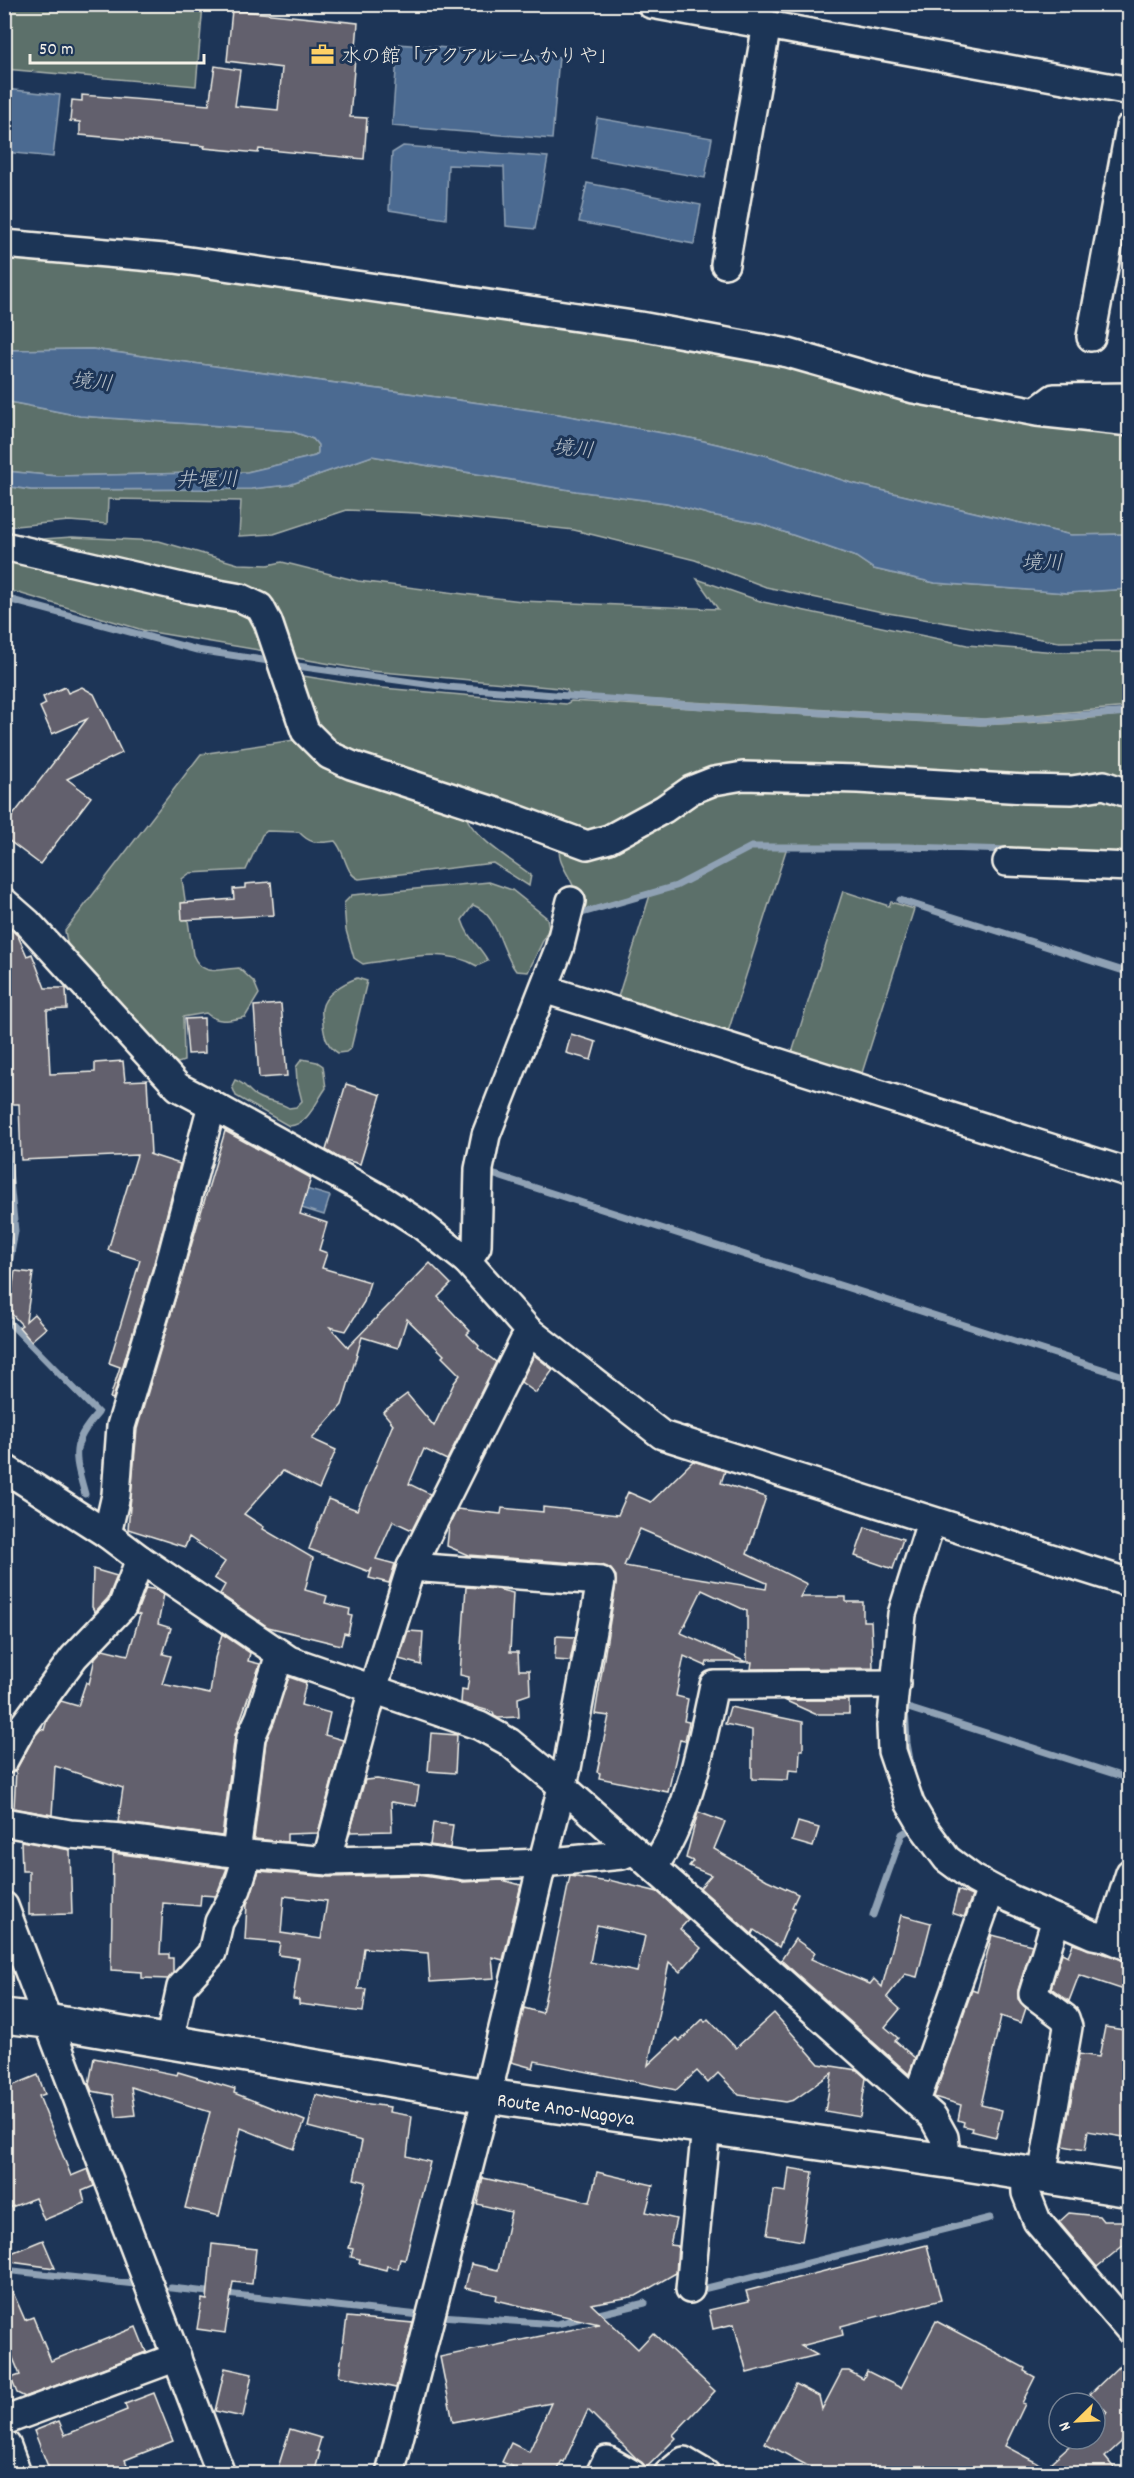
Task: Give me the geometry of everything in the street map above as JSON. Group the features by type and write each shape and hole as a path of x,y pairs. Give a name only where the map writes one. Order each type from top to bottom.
{"main road":[{"name":"Route Ano-Nagoya","path":"4,2016 48,2021 487,2096 947,2161 1130,2190"},
{"path":"4,2447 14,2474"}],"street":[{"path":"651,4 1130,92"},
{"path":"725,264 767,24"},
{"path":"1091,337 1130,127"},
{"path":"4,244 175,258 640,326 788,353 914,389 1037,412 1130,422"},
{"path":"1037,412 1054,398 1130,397"},
{"path":"4,546 241,598 260,607 268,622 305,731 328,755 351,765 503,814 587,845 609,839 664,809 691,790 714,781 743,777 858,779 1025,789 1072,790 1104,785 1130,794"},
{"path":"1007,862 1130,867"},
{"path":"467,1261 477,1246 479,1168 486,1135 559,949 571,901"},
{"path":"4,902 28,923 178,1087 378,1197 420,1224 467,1261 529,1331 662,1435 931,1522 1130,1583"},
{"path":"544,989 1130,1173"},
{"path":"107,1534 116,1495 121,1426 169,1267 212,1105"},
{"path":"329,1861 328,1855 339,1809 411,1567 529,1331"},
{"path":"4,1468 107,1534 289,1660 480,1726 509,1742 644,1858 933,2117 944,2137 947,2161"},
{"path":"931,1522 902,1614 891,1726 892,1751 910,1803 924,1828 947,1859 974,1879 1056,1919 1093,1935 1119,1942 1130,1873"},
{"path":"4,1760 21,1729 74,1657 122,1607 140,1559"},
{"path":"390,2474 487,2096 567,1768 601,1581 411,1567"},
{"path":"170,2042 181,1987 212,1953 219,1922 237,1889 251,1737 260,1717 280,1654"},
{"path":"4,1822 32,1829 329,1861 418,1859 465,1866 542,1863 622,1856 644,1858 666,1850 696,1768 714,1685 896,1684"},
{"path":"916,2101 992,1889"},
{"path":"4,1906 221,2474"},
{"path":"1056,1919 1033,1994 1065,2018 1068,2027 1033,2175 1026,2193 1036,2221 1130,2330"},
{"path":"690,2289 706,2127"},
{"path":"4,2421 177,2357"},
{"path":"600,2474 607,2460 632,2474"},
{"path":"668,2474 684,2461 706,2474"}],"green space":[{"path":"4,5 203,5 196,86 5,69"},
{"path":"4,252 176,266 782,360 1129,430 1129,534 1071,535 851,483 768,456 695,439 558,414 92,349 5,350"},
{"path":"4,401 80,416 291,431 313,439 318,445 318,453 315,456 247,472 57,476 5,471"},
{"path":"372,456 576,491 667,503 711,515 761,524 856,557 874,569 935,583 1067,593 1129,589 1129,641 1059,642 882,612 766,587 695,560 574,530 418,513 347,510 274,534 239,536 241,501 108,499 107,524 69,521 5,527 5,486 31,490 251,489 289,485"},
{"path":"72,537 159,541 238,564 268,565 282,562 358,581 522,601 718,609 697,579 763,602 967,645 1058,652 1129,652 1129,707 984,719 569,695 567,690 559,688 371,671 291,657 268,595 101,563 14,541"},
{"path":"4,552 241,605 260,627 270,652 146,631 5,589"},
{"path":"297,675 371,687 566,704 571,701 980,725 1063,721 1129,714 1129,776 1107,778 748,768 610,831 583,837 320,739"},
{"path":"301,739 319,764 466,817 486,841 531,875 529,886 493,863 359,879 351,873 335,841 315,842 299,832 267,831 262,835 246,870 190,873 182,879 193,955 197,962 202,967 212,970 239,968 254,982 259,994 245,1017 220,1020 206,1013 183,1017 184,1061 178,1063 171,1059 68,947 65,931 201,754"},
{"path":"716,785 1101,792 1129,802 1129,852 908,845 750,846 676,884 581,911 574,888 561,862 560,844"},
{"path":"787,847 728,1032 618,997 650,895 677,887 751,849"},
{"path":"489,882 512,890 547,918 549,928 528,972 516,971 494,925 482,910 473,905 462,920 467,932 488,961 477,966 464,960 436,955 363,964 354,958 346,930 344,903 352,895"},
{"path":"843,891 889,906 891,902 914,909 861,1076 792,1053"},
{"path":"357,978 367,981 351,1048 346,1052 338,1053 325,1037 322,1009 331,994"},
{"path":"302,1059 317,1062 323,1066 326,1088 311,1112 296,1125 289,1126 236,1096 232,1086 235,1080 262,1099 289,1108 296,1107 302,1101 296,1067"}],"water":[{"path":"398,44 559,57 552,139 392,126"},
{"path":"5,89 60,95 53,157 5,152"},
{"path":"597,118 712,138 705,178 591,158"},
{"path":"403,146 548,157 535,229 506,226 504,167 448,165 446,219 389,210 392,153"},
{"path":"587,183 701,205 694,244 579,222"},
{"path":"92,349 558,414 695,439 768,456 851,483 1071,535 1129,534 1129,589 1067,593 935,583 874,569 856,557 761,524 711,515 667,503 576,491 372,456 289,485 251,489 31,490 5,486 5,471 57,476 247,472 315,456 318,453 318,445 313,439 291,431 80,416 5,401 5,350"},
{"path":"279,1181 330,1196 324,1215 273,1199"}],"building":[{"path":"232,10 358,23 350,117 367,118 364,159 259,149 258,153 80,135 80,122 70,121 72,100 82,101 82,95 209,105 215,66 240,70 235,106 278,110 282,68 227,61"},
{"path":"65,687 68,693 82,687 94,694 122,753 67,779 91,797 40,864 4,837 4,827 87,719 52,734 40,707 46,704 43,697"},
{"path":"271,882 274,915 182,920 181,903 234,899 233,889 245,888 245,884"},
{"path":"4,923 18,936 27,956 32,954 45,988 66,988 67,1009 47,1010 50,1074 95,1072 95,1063 123,1061 125,1081 147,1080 151,1154 149,1154 180,1164 154,1263 113,1399 110,1398 120,1367 109,1363 140,1260 108,1250 137,1155 21,1160 19,1104 10,1104 7,1057 4,1057"},
{"path":"281,1004 287,1076 259,1078 254,1006"},
{"path":"204,1018 205,1053 188,1054 185,1019"},
{"path":"571,1034 596,1042 591,1060 566,1053"},
{"path":"346,1084 381,1095 360,1164 339,1158 326,1150"},
{"path":"225,1131 311,1178 300,1214 327,1223 319,1250 327,1253 322,1268 370,1282 364,1302 346,1331 330,1327 348,1347 430,1263 451,1284 438,1297 470,1331 467,1334 479,1346 478,1348 496,1362 447,1460 424,1449 409,1484 430,1494 412,1530 393,1521 376,1559 395,1564 389,1583 369,1578 372,1568 370,1572 309,1549 328,1499 357,1510 393,1424 383,1412 407,1394 434,1426 460,1375 442,1357 444,1355 407,1319 398,1348 362,1337 342,1405 312,1439 336,1450 319,1489 283,1471 244,1514 264,1527 263,1529 313,1558 305,1590 327,1596 325,1603 350,1609 349,1615 352,1616 348,1634 344,1633 341,1645 268,1627 220,1594 225,1585 214,1578 225,1562 189,1537 185,1547 128,1529 137,1429"},
{"path":"15,1271 33,1273 26,1321 34,1314 46,1328 31,1341 19,1327 22,1325 9,1311"},
{"path":"534,1355 553,1370 536,1393 521,1382"},
{"path":"693,1461 725,1471 721,1483 766,1497 747,1554 807,1584 800,1597 846,1597 846,1602 863,1602 863,1621 871,1621 873,1668 751,1669 752,1662 747,1662 747,1611 702,1590 681,1633 746,1662 707,1662 706,1666 684,1656 676,1696 688,1699 684,1721 689,1722 685,1741 680,1740 668,1792 599,1778 600,1773 597,1772 609,1716 595,1714 616,1584 616,1576 611,1569 602,1565 468,1555 447,1546 449,1526 457,1509 501,1514 502,1508 543,1512 543,1507 618,1515 628,1492 651,1502","holes":["640,1529 767,1583 766,1589 624,1566"]},
{"path":"865,1527 903,1539 893,1569 855,1556"},
{"path":"93,1569 117,1576 108,1598 95,1612 92,1607"},
{"path":"466,1587 497,1589 513,1593 510,1652 518,1652 519,1670 529,1670 530,1694 518,1698 519,1717 498,1718 493,1712 461,1703 462,1689 467,1690 469,1677 460,1675"},
{"path":"146,1588 158,1590 164,1594 158,1624 171,1628 163,1654 171,1656 162,1684 210,1694 215,1658 222,1634 250,1653 248,1661 260,1664 235,1735 222,1836 118,1822 123,1788 55,1766 52,1815 14,1808 16,1770 34,1737 41,1729 44,1730 47,1720 61,1701 78,1706 86,1682 89,1684 95,1658 103,1649 128,1655 140,1615 136,1614"},
{"path":"408,1631 423,1632 421,1665 399,1659"},
{"path":"556,1636 575,1637 570,1661 555,1660"},
{"path":"289,1677 306,1683 301,1705 330,1713 325,1735 343,1740 318,1833 287,1834 287,1842 254,1839 266,1741"},
{"path":"784,1700 849,1700 849,1714 815,1714"},
{"path":"730,1707 803,1722 803,1750 800,1750 799,1771 789,1770 788,1780 752,1779 752,1730 725,1724"},
{"path":"431,1733 457,1735 455,1773 428,1771"},
{"path":"377,1779 419,1786 416,1806 391,1802 392,1831 350,1832 365,1780"},
{"path":"698,1812 725,1822 714,1849 767,1880 798,1894 792,1907 795,1908 779,1947 754,1930 752,1934 700,1888 711,1875 689,1866 693,1861 686,1858"},
{"path":"798,1822 819,1828 813,1847 792,1841"},
{"path":"433,1823 453,1825 450,1848 430,1845"},
{"path":"21,1841 70,1850 72,1914 29,1915 29,1871 22,1871"},
{"path":"113,1853 227,1868 216,1896 201,1895 200,1906 163,1903 160,1954 169,1954 169,1958 173,1958 173,1973 168,1979 142,1978 142,1972 111,1970"},
{"path":"259,1871 329,1877 417,1875 463,1882 502,1880 521,1885 503,1960 492,1957 494,1978 430,1982 428,1953 364,1948 358,1989 366,1989 363,2012 299,2004 299,2000 293,1999 299,1958 278,1955 280,1943 245,1940 247,1904","holes":["284,1896 327,1901 321,1939 281,1933"]},
{"path":"570,1876 608,1882 609,1880 658,1892 688,1920 680,1929 701,1948 680,1972 669,1962 648,2065 677,2038 680,2041 703,2019 705,2022 708,2019 736,2048 774,2013 819,2064 857,2070 866,2078 860,2117 825,2111 832,2073 794,2100 786,2102 739,2095 718,2073 708,2083 697,2071 676,2090 535,2061 533,2068 511,2062 524,2008 542,2013","holes":["597,1925 645,1936 637,1972 590,1962"]},
{"path":"958,1890 972,1896 964,1917 952,1913"},
{"path":"901,1915 931,1923 917,1977 905,1974 887,1997 900,2009 885,2027 898,2038 895,2041 915,2058 909,2074 781,1960 795,1939 815,1953 811,1959 870,1984 874,1979 882,1987"},
{"path":"992,1935 1032,1945 1018,1990 1018,1999 1026,2008 1021,2023 1001,2016 981,2105 1002,2110 996,2137 971,2131 972,2128 963,2126 964,2122 958,2120 961,2105 934,2097 972,1990 977,1992"},
{"path":"1073,1944 1130,1962 1130,1992 1079,1975 1069,2001 1051,1988 1062,1953 1068,1956"},
{"path":"1105,2027 1130,2031 1130,2138 1088,2131 1085,2150 1063,2146 1079,2054 1099,2057"},
{"path":"94,2058 177,2075 178,2072 235,2089 234,2093 305,2121 294,2149 241,2128 219,2216 185,2208 210,2112 131,2087 135,2115 116,2117 113,2095 92,2091 89,2084"},
{"path":"38,2075 45,2094 39,2096 71,2176 88,2169 94,2186 82,2191 85,2203 44,2220 35,2198 4,2210 4,2089"},
{"path":"316,2095 356,2104 356,2102 390,2107 389,2112 412,2116 407,2156 430,2162 405,2260 400,2259 398,2269 387,2266 386,2270 359,2263 360,2259 351,2257 353,2249 349,2248 366,2182 354,2179 362,2141 308,2127"},
{"path":"789,2168 813,2172 802,2241 767,2235 774,2190 786,2192"},
{"path":"597,2172 653,2185 646,2212 676,2219 670,2245 678,2246 676,2273 636,2296 591,2304 638,2349 653,2333 715,2391 673,2435 676,2438 646,2468 588,2410 556,2474 527,2474 502,2462 511,2443 529,2452 551,2403 453,2422 440,2357 599,2324 496,2300 497,2295 465,2288 471,2264 498,2270 511,2212 477,2204 483,2178 590,2202"},
{"path":"1069,2213 1099,2216 1103,2221 1130,2221 1130,2240 1097,2267 1059,2222"},
{"path":"43,2240 55,2268 4,2261 4,2256"},
{"path":"212,2244 256,2249 252,2284 233,2282 225,2333 197,2329 202,2299 207,2300"},
{"path":"927,2245 941,2300 841,2326 843,2335 801,2346 817,2355 747,2373 734,2324 713,2329 709,2310 749,2301 746,2291"},
{"path":"4,2272 25,2320 33,2317 51,2361 136,2327 146,2352 25,2397 17,2393 11,2378 20,2375 4,2336"},
{"path":"347,2317 413,2323 396,2388 339,2376"},
{"path":"936,2321 1025,2368 1024,2371 1035,2377 1005,2446 1058,2474 823,2474 765,2443 796,2384 819,2396 822,2409 842,2371 849,2371 863,2379 867,2371 901,2388"},
{"path":"1121,2364 1130,2373 1130,2434 1105,2457 1119,2474 1061,2474 1051,2462 1063,2451 1107,2451 1107,2391 1093,2391"},
{"path":"225,2368 252,2374 243,2417 215,2411"},
{"path":"154,2393 173,2441 125,2460 131,2474 51,2474 34,2431 59,2421 65,2435 127,2410 125,2404"},
{"path":"290,2429 321,2438 314,2474 276,2474"}],"waterway":[{"path":"4,598 197,650 276,662"},
{"path":"290,665 447,687 703,706 984,722 1130,712"},
{"path":"582,913 676,886 751,847 908,847 1011,850"},
{"path":"900,900 1130,973"},
{"path":"4,1121 15,1231 4,1293"},
{"path":"492,1174 1130,1378"},
{"path":"4,1317 98,1413 83,1434 77,1451 78,1469 85,1494"},
{"path":"912,1771 907,1743 905,1707 1130,1779"},
{"path":"873,1915 902,1834 912,1828"},
{"path":"699,2290 990,2218"},
{"path":"4,2270 135,2284"},
{"path":"171,2288 419,2315"},
{"path":"441,2316 557,2324 645,2303"}],"place":[{"name":"水の館「アクアルームかりや」","path":"323,55"}],"water label":[{"name":"境川","path":"92,381"},
{"name":"境川","path":"573,448"},
{"name":"井堰川","path":"207,479"},
{"name":"境川","path":"1042,562"}]}
